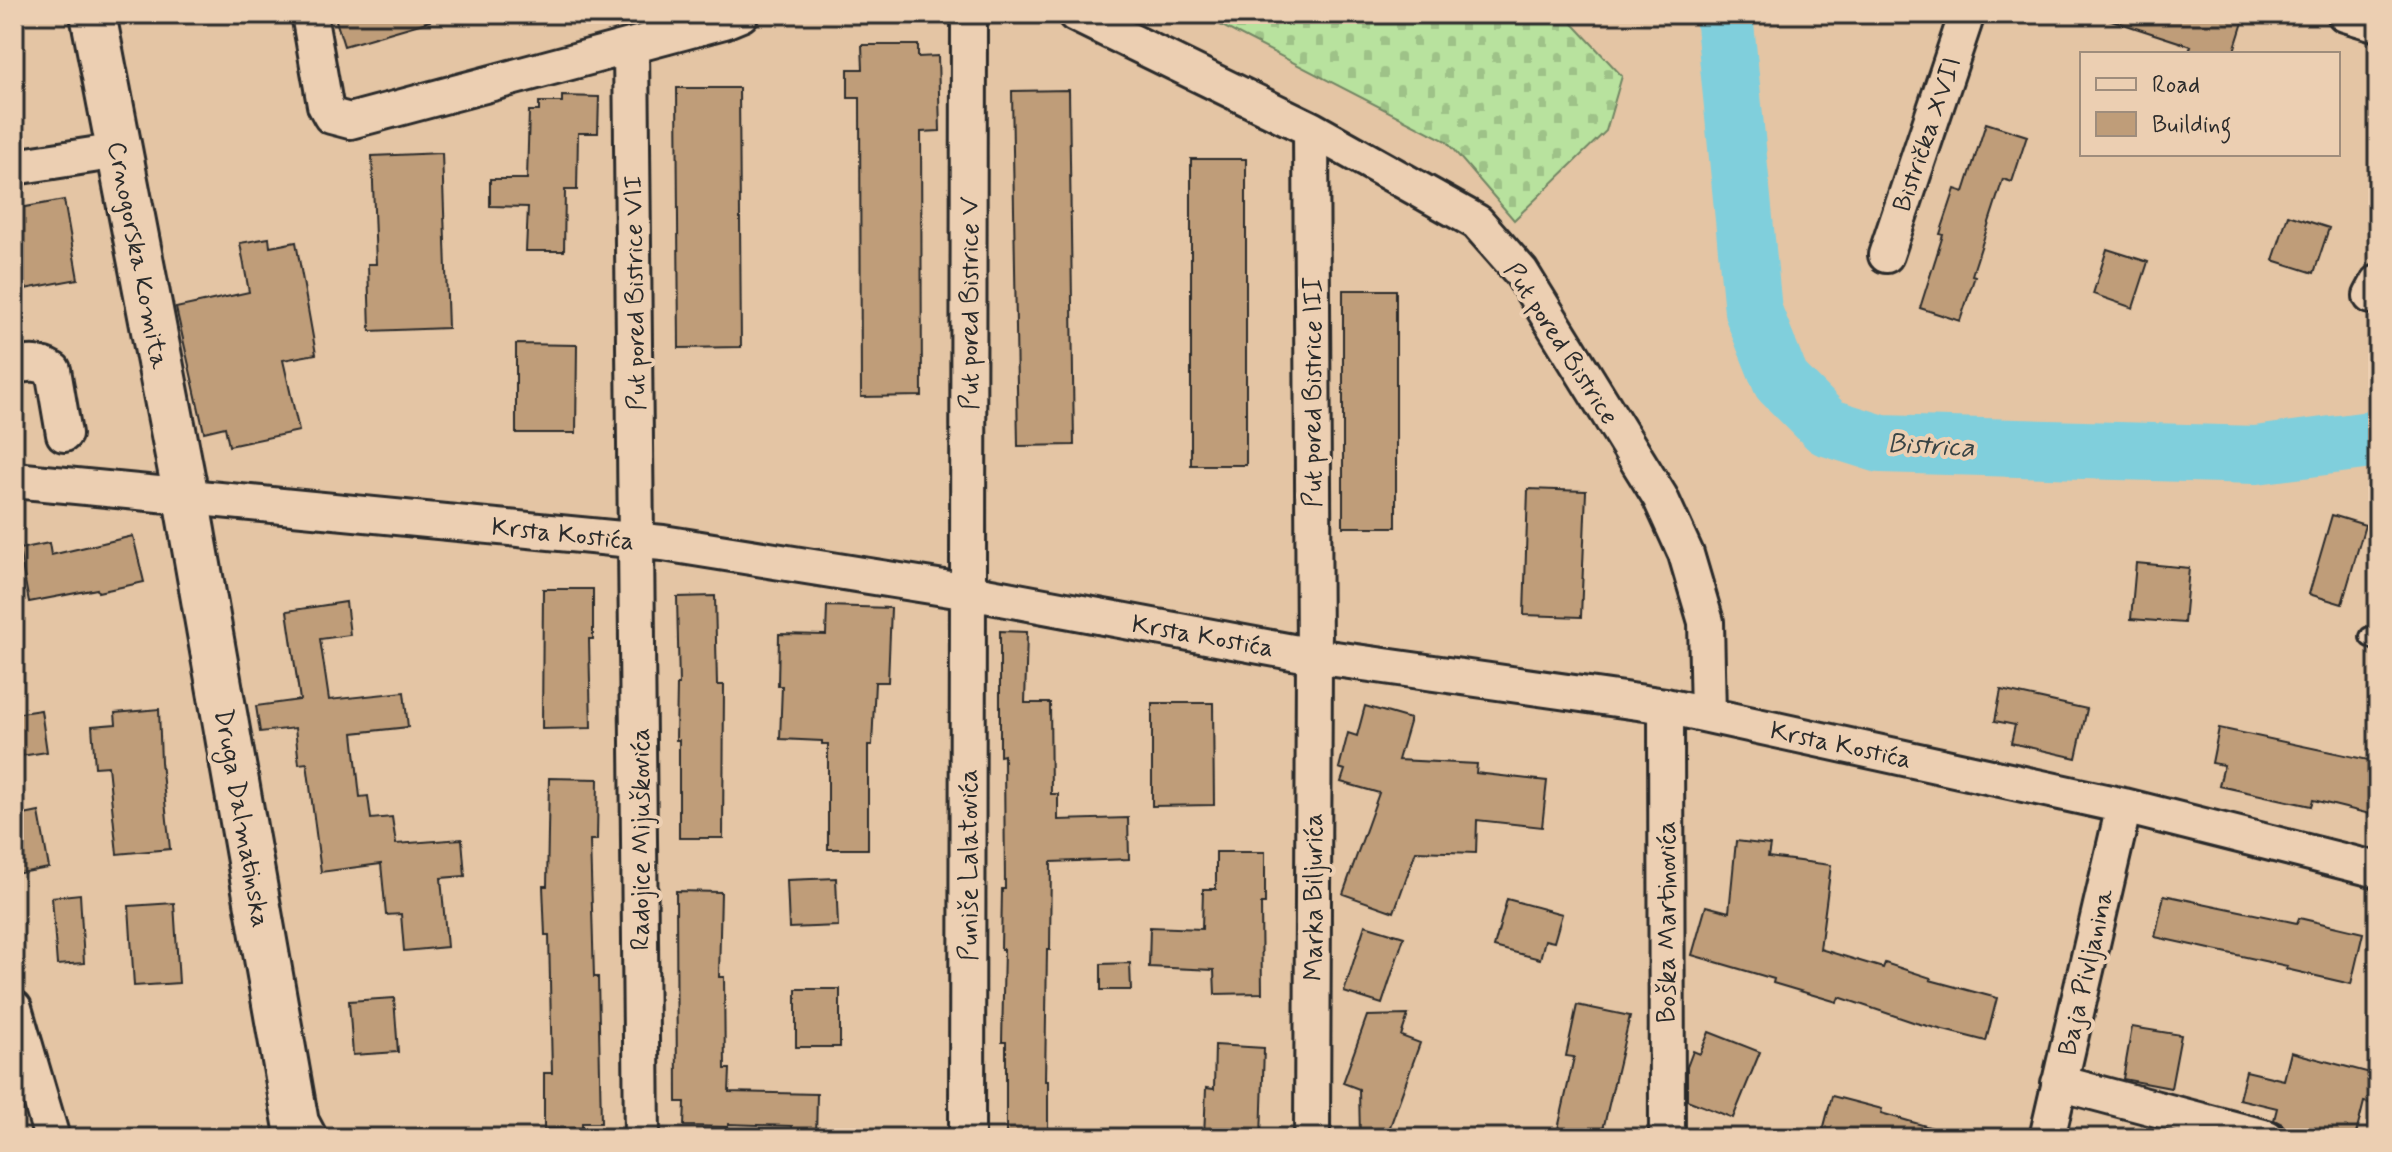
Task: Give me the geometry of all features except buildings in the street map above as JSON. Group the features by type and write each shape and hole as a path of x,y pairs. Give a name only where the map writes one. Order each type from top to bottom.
{"street":[{"name":"Crnogorska Komita","path":"93,14 186,497"},
{"path":"309,14 325,105 331,116 350,121 631,46 728,16"},
{"name":"Put pored Bistrice V","path":"969,14 969,592"},
{"name":"Put pored Bistrice","path":"1075,14 1311,129 1477,222 1521,272 1660,497 1686,554 1706,622 1708,715"},
{"name":"Bistrička XVII","path":"1886,255 1967,14"},
{"path":"2345,14 2378,24"},
{"name":"Put pored Bistrice VII","path":"631,46 637,540"},
{"name":"Put pored Bistrice III","path":"1311,129 1314,656"},
{"path":"14,167 119,151"},
{"path":"14,366 30,363 45,365 53,370 64,434"},
{"name":"Krsta Kostića","path":"14,480 637,540 969,592 1314,656 1666,706 2124,806 2378,870"},
{"name":"Druga Dalmatinska","path":"186,497 296,1123 304,1138"},
{"name":"Radojice Mijuškovića","path":"637,540 642,1138"},
{"name":"Puniše Lalatovića","path":"967,1138 969,592"},
{"name":"Marka Biljurića","path":"1312,1138 1314,656"},
{"name":"Boška Martinovića","path":"1666,706 1667,1138"},
{"name":"Baja Pivljanina","path":"2047,1138 2124,806"},
{"path":"14,1008 52,1138"},
{"path":"2059,1083 2267,1138"}],"green space":[{"path":"1199,14 1564,14 1622,76 1606,131 1514,220 1446,141"}],"waterway":[{"name":"Bistrica","path":"1724,14 1753,311 1781,381 1827,427 1881,444 2256,455 2378,439"}]}
